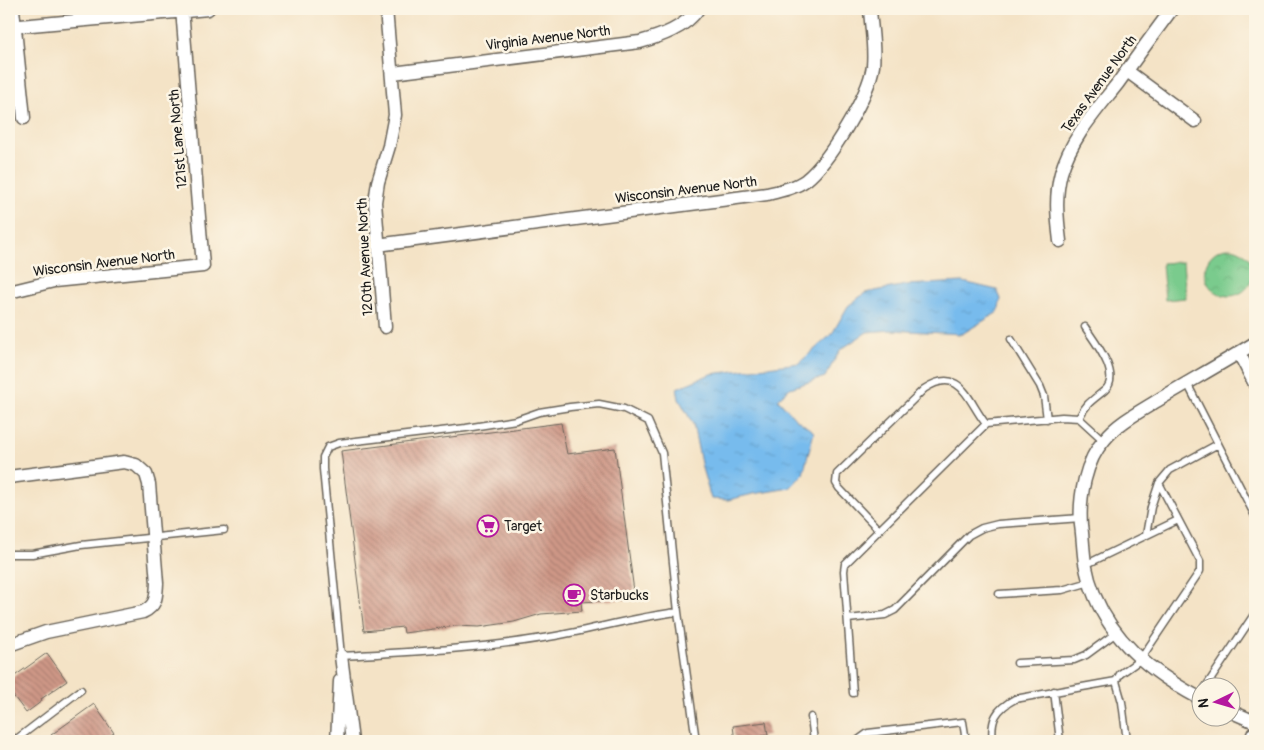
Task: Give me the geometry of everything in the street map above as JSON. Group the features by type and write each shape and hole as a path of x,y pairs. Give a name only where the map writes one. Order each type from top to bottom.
{"street":[{"path":"12,9 11,27 24,118"},
{"path":"11,27 208,9"},
{"name":"120th Avenue North","path":"385,327 375,202 378,182 390,146 395,115 386,9"},
{"name":"Virginia Avenue North","path":"392,73 640,42 661,36 679,26 695,14 698,9"},
{"name":"Wisconsin Avenue North","path":"377,245 767,194 787,189 805,180 821,164 833,148 870,82 873,64 870,9"},
{"name":"Texas Avenue North","path":"1060,241 1057,219 1057,190 1070,148 1172,9"},
{"name":"121st Lane North","path":"182,10 203,266"},
{"path":"1126,71 1195,121"},
{"name":"Wisconsin Avenue North","path":"9,292 54,281 203,266"},
{"path":"1192,692 1182,689 1140,660 1116,633 1100,608 1086,565 1081,518 1082,496 1086,476 1103,440 1124,423 1187,383 1250,350 1255,384"},
{"path":"9,477 124,462 136,465 146,474 149,484 157,583 156,598 152,608 131,615 46,632 9,645"},
{"path":"337,741 341,656"},
{"path":"341,656 352,741"},
{"path":"1242,716 1255,722"},
{"path":"1253,741 1255,735"},
{"path":"9,738 13,741"}],"lane":[{"path":"1079,418 1088,403 1110,385 1112,379 1109,366 1085,327"},
{"path":"1011,339 1040,386 1044,396 1047,419"},
{"path":"879,530 839,488 836,483 837,474 924,389 942,380 956,383 963,390 986,424"},
{"path":"1187,383 1255,516"},
{"path":"678,612 647,616 536,639 442,651 341,656 323,457 328,447 339,443 466,428 516,420 539,412 570,407 599,404 624,409 648,421 662,453 678,612 696,741"},
{"path":"853,693 844,571 846,564 879,530 986,424 1062,417 1079,418 1103,440"},
{"path":"1146,535 1151,507 1159,483 1170,470 1218,444"},
{"path":"1127,741 1122,702 1116,681 1120,674 1140,660 1200,571 1200,562 1159,483"},
{"path":"848,619 885,615 896,610 969,535 982,528 998,524 1081,518"},
{"path":"1086,565 1178,520"},
{"path":"9,554 32,554 153,537 224,530"},
{"path":"999,594 1062,590 1090,582"},
{"path":"1212,678 1255,613"},
{"path":"1016,663 1074,660 1086,655 1116,633"},
{"path":"993,741 991,728 996,714 1003,705 1015,698 1116,681"},
{"path":"13,741 81,690"},
{"path":"1054,691 1060,741"},
{"path":"810,717 814,741"},
{"path":"857,741 868,733 963,722 966,741"},
{"path":"868,733 869,741"}],"green space":[{"path":"1229,248 1238,250 1246,255 1251,263 1253,272 1251,281 1246,289 1238,294 1229,296 1220,294 1212,289 1207,281 1205,272 1207,263 1212,255 1220,250"},
{"path":"1183,262 1186,298 1165,300 1162,263"}],"water":[{"path":"963,282 997,290 1001,299 998,312 962,334 891,330 867,332 840,350 825,377 790,388 778,399 796,419 814,432 803,474 790,488 728,500 711,499 702,468 693,424 679,399 677,388 711,374 799,363 832,334 848,306 865,293 906,285"}],"building":[{"name":"Target","path":"561,423 567,454 615,448 635,599 581,602 582,611 541,614 514,622 479,627 456,626 404,633 403,627 364,631 341,451"},
{"path":"47,653 67,681 41,699 42,701 26,713 9,690 9,680"},
{"path":"94,704 114,733 102,741 55,741 51,735"},
{"path":"766,722 768,735 762,736 762,741 735,741 733,726"}],"place":[{"name":"Target","path":"488,526"},
{"name":"Starbucks","path":"574,595"}]}
